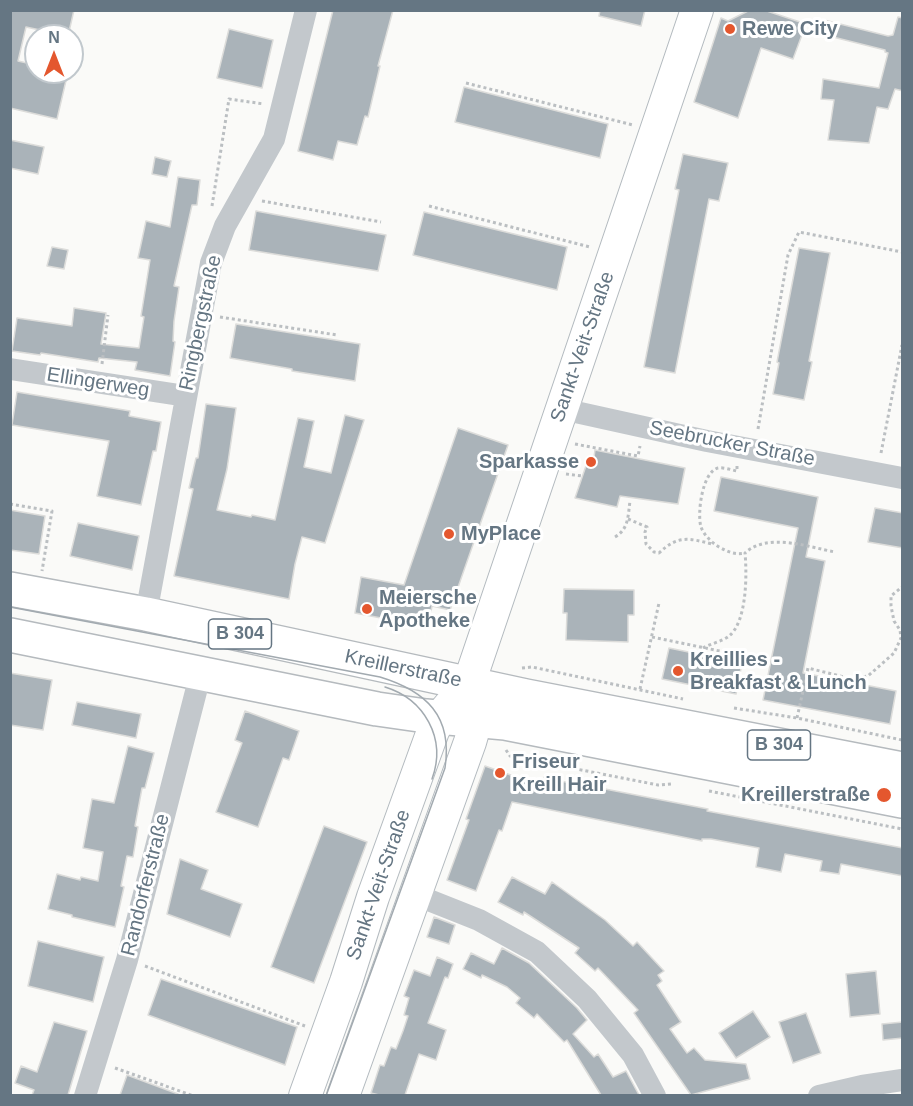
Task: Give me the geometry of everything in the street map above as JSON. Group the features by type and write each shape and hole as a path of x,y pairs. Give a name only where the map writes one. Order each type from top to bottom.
{"main road":[{"name":"Kreillerstraße","path":"10,589 146,614 538,698 903,769"},
{"name":"Kreillerstraße","path":"10,635 356,705 440,717 505,723 903,801"}],"street":[{"name":"Ringbergstraße","path":"146,614 211,263 225,226 274,139 306,10"},
{"name":"Sankt-Veit-Straße","path":"305,1095 432,734 440,717 469,683 697,10"},
{"name":"Ellingerweg","path":"10,369 186,396"},
{"name":"Seebrucker Straße","path":"562,409 707,441 746,455 903,478"},
{"name":"Randorferstraße","path":"85,1095 127,960 201,672"},
{"name":"Sankt-Veit-Straße","path":"342,1095 416,895 476,721 469,683"},
{"path":"416,895 479,920 537,952 594,1007 633,1055 655,1095"},
{"path":"819,1095 863,1091 903,1080"}],"path":[{"path":"466,82 636,125"},
{"path":"212,209 229,99 274,106"},
{"path":"251,199 381,222"},
{"path":"429,206 594,248"},
{"path":"714,544 701,528 698,514 706,480 713,471 719,468 737,471 746,455 788,255 799,232 903,252"},
{"path":"201,314 337,335"},
{"path":"102,365 108,315"},
{"path":"880,458 903,345"},
{"path":"570,443 638,456 641,442"},
{"path":"560,472 582,477"},
{"path":"615,537 623,532 628,519 630,501"},
{"path":"10,504 52,511 41,573"},
{"path":"628,519 647,527 646,544 654,552 659,553 678,538 714,544 737,555 764,543 780,542 835,552"},
{"path":"702,648 729,636 738,621 748,574 745,553"},
{"path":"798,718 808,668 852,679 868,676 894,653 901,638 900,630 894,621 891,596 903,587"},
{"path":"640,689 659,603"},
{"path":"652,637 744,656"},
{"path":"515,668 532,667 684,699"},
{"path":"728,708 798,718 903,740"},
{"path":"502,744 510,756 658,785 668,783 679,785"},
{"path":"700,789 903,830"},
{"path":"127,960 314,1030"},
{"path":"96,1061 194,1095"}],"building":[{"path":"10,10 74,10 71,24 24,24 24,36 18,61 24,62 24,84 65,84 57,119 10,108"},
{"path":"333,10 393,10 378,66 380,66 368,117 365,116 357,145 338,141 333,160 298,151"},
{"path":"600,10 645,10 641,26 599,16"},
{"path":"750,10 764,10 806,24 793,59 761,48 738,118 694,102 721,18 728,21"},
{"path":"898,17 903,18 903,91 895,89 888,109 877,107 869,143 828,140 834,100 821,99 823,79 879,88 888,53 885,50 821,34 824,20 888,36 893,35"},
{"path":"229,29 273,40 262,88 217,78"},
{"path":"464,87 608,124 600,158 455,122"},
{"path":"10,140 44,147 38,174 10,168"},
{"path":"683,154 728,163 719,201 709,199 675,373 644,367 679,190 675,189"},
{"path":"155,157 171,161 167,177 152,174"},
{"path":"178,177 200,180 197,205 192,205 174,286 179,287 170,376 135,370 137,362 99,358 98,362 12,351 17,318 72,326 74,308 106,313 101,344 139,348 144,317 141,316 150,260 138,258 146,221 170,227"},
{"path":"256,211 386,235 378,271 249,250"},
{"path":"424,212 567,247 557,290 413,255"},
{"path":"52,247 68,250 64,269 47,266"},
{"path":"799,248 830,253 809,361 812,362 804,400 773,394"},
{"path":"236,324 360,344 355,381 230,358"},
{"path":"17,392 130,411 129,416 161,422 156,451 153,451 141,505 97,496 109,441 12,425"},
{"path":"206,404 236,408 227,469 217,510 275,520 298,418 314,421 304,467 331,473 345,415 364,420 325,543 302,537 289,599 174,576 193,489 189,488 196,458 198,458"},
{"name":"MyPlace","path":"458,428 508,445 450,610 432,606 428,627 355,613 361,577 404,585"},
{"path":"595,450 685,468 678,504 620,496 617,507 575,498 589,457 594,457"},
{"path":"721,477 818,497 806,557 825,561 803,673 896,691 890,724 763,700 798,528 714,511"},
{"path":"875,508 903,513 903,548 868,542"},
{"path":"10,510 45,516 39,554 10,550"},
{"path":"78,523 139,536 132,570 70,556"},
{"path":"564,589 634,590 634,615 628,615 628,642 566,640 567,613 563,613"},
{"path":"669,648 742,663 736,694 662,679"},
{"path":"10,673 52,680 43,730 10,725"},
{"path":"77,702 141,714 136,738 72,725"},
{"path":"245,711 299,731 289,760 283,758 258,827 216,812 242,743 235,740"},
{"path":"128,746 154,753 145,788 142,788 135,826 138,827 133,857 127,856 121,886 124,887 115,927 48,909 57,874 80,880 81,877 98,881 103,852 83,848 92,799 114,803"},
{"path":"485,766 542,786 544,777 605,791 605,789 903,848 903,876 841,864 839,874 820,871 822,861 785,854 781,872 756,867 759,848 711,839 702,839 702,841 512,802 476,891 447,880 469,820 466,819"},
{"path":"324,826 367,842 314,983 271,967"},
{"path":"180,859 208,870 201,889 242,904 230,937 167,914"},
{"path":"512,877 545,894 552,882 605,920 633,946 637,942 664,971 658,975 662,981 657,985 681,1022 670,1029 687,1053 694,1048 705,1060 746,1064 750,1079 691,1095 634,1013 638,1010 598,968 595,971 575,953 579,948 524,912 523,915 498,902"},
{"path":"434,917 455,925 449,944 427,937"},
{"path":"38,941 104,957 93,1002 28,986"},
{"path":"502,948 529,963 577,1008 587,1020 573,1034 594,1057 598,1054 613,1077 626,1071 639,1095 601,1095 567,1040 564,1042 537,1014 534,1018 516,1003 520,998 507,987 463,969 471,953 494,964"},
{"path":"437,957 453,964 448,978 445,977 428,1023 446,1030 436,1060 419,1054 405,1095 371,1093 380,1065 384,1066 391,1047 396,1049 403,1031 408,1016 404,1015 409,998 404,996 414,970 430,976"},
{"path":"876,971 880,1014 850,1017 846,974"},
{"path":"161,979 297,1027 285,1065 148,1015"},
{"path":"753,1011 770,1037 736,1058 719,1033"},
{"path":"806,1013 821,1053 793,1063 779,1022"},
{"path":"54,1022 87,1031 68,1095 32,1095 34,1090 15,1083 21,1066 37,1072"},
{"path":"903,1022 903,1038 883,1040 882,1024"},
{"path":"127,1075 178,1094 120,1095"}],"tram line":[{"path":"10,607 380,677 411,690 433,708 445,734 445,768 326,1096"},
{"path":"385,687 411,701 429,722 436,749 436,764 432,779"}],"place":[{"name":"Rewe City","path":"730,29"},
{"name":"Sparkasse","path":"591,462"},
{"name":"MyPlace","path":"449,534"},
{"name":"Meiersche Apotheke","path":"367,609"},
{"name":"Kreillies - Breakfast & Lunch","path":"678,671"},
{"name":"Friseur Kreill Hair","path":"500,773"},
{"name":"Kreillerstraße","path":"884,795"}]}
